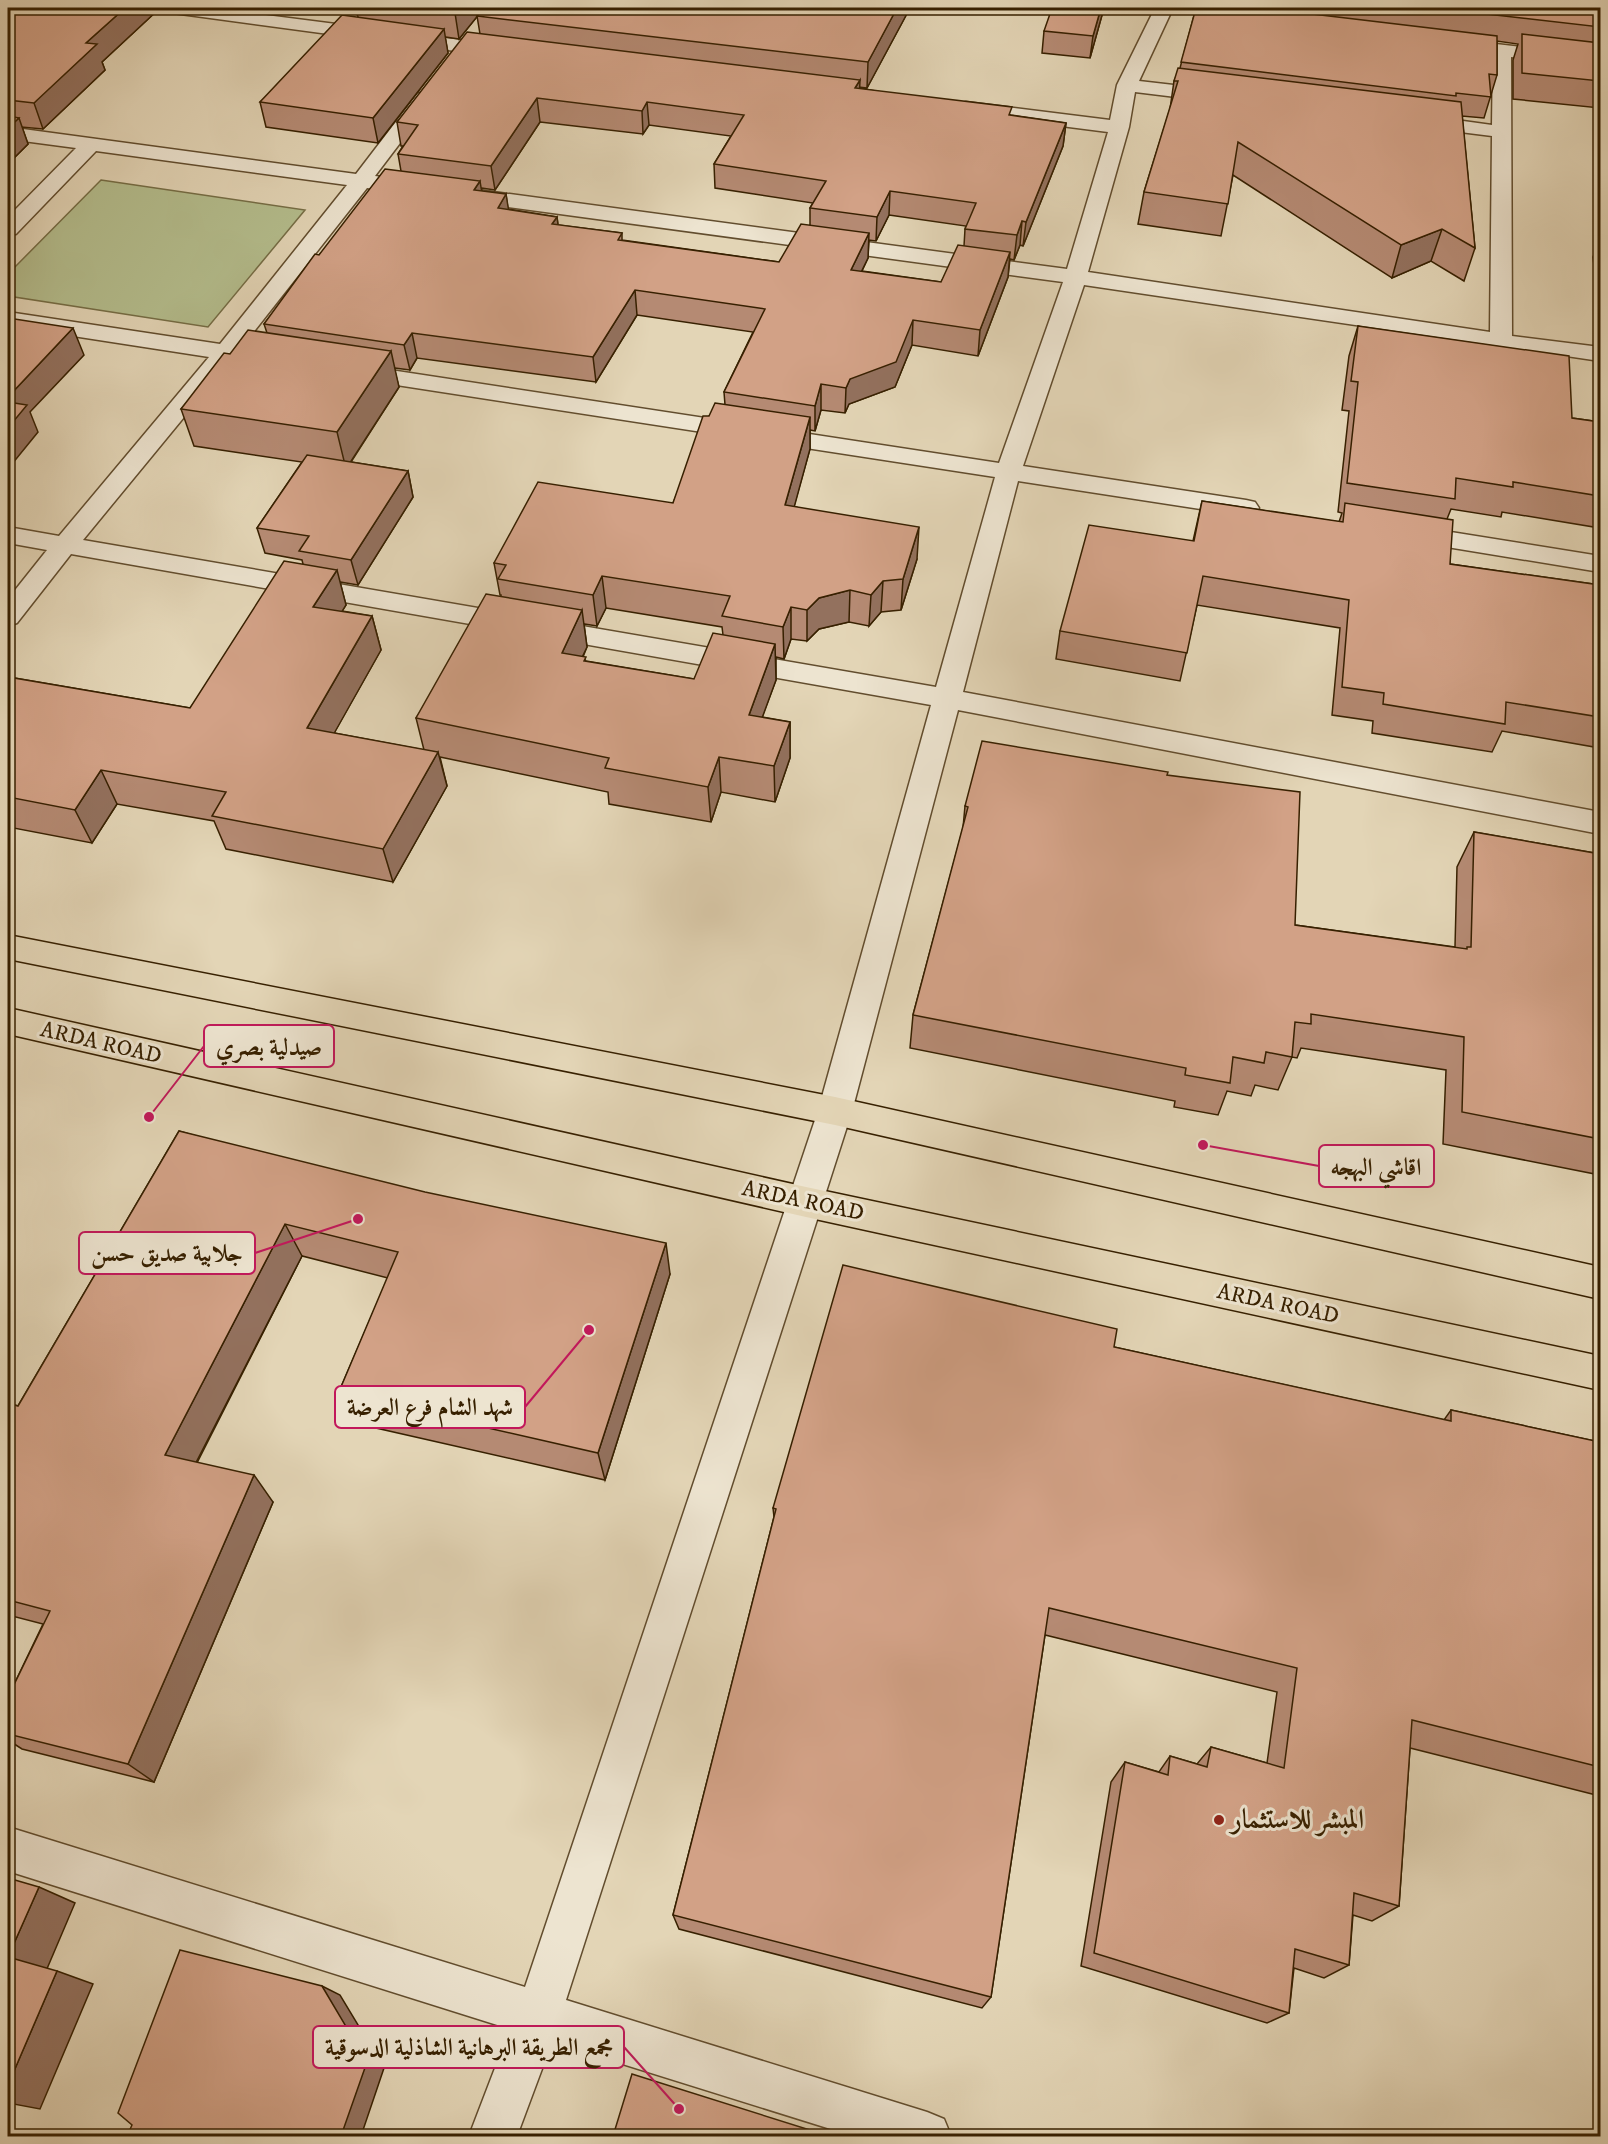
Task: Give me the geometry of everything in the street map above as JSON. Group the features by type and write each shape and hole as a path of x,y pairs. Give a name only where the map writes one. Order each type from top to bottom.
{"main road":[{"path":"8,947 835,1111 1600,1283"},
{"name":"ARDA ROAD","path":"8,1022 806,1202 1600,1373"}],"street":[{"path":"173,8 450,65 522,54"},
{"path":"493,2136 539,2014 835,1111 945,698 1009,470 1076,277 1119,127 1127,85 1168,9"},
{"path":"8,617 64,544 225,352 362,181 483,23"},
{"path":"1432,43 1600,62"},
{"path":"1501,341 1502,52"},
{"path":"1127,85 1233,98"},
{"path":"943,106 1119,127"},
{"path":"1397,119 1503,132"},
{"path":"8,133 1076,277 1600,354"},
{"path":"8,229 92,144"},
{"path":"8,319 295,363"},
{"path":"330,368 1009,470 1269,512"},
{"path":"1388,530 1600,564"},
{"path":"8,535 945,698 1600,823"},
{"path":"8,1849 927,2136"}],"green space":[{"path":"101,180 305,210 208,327 8,296 8,274"}],"building":[{"path":"8,8 125,8 86,43 97,44 34,103 8,100"},
{"path":"411,8 460,8 455,13"},
{"path":"484,8 897,8 868,62 477,16"},
{"path":"1052,8 1101,8 1093,36 1044,31"},
{"path":"1196,8 1262,8 1497,36 1497,75 1489,74 1491,97 1456,93 1456,96 1181,62"},
{"path":"1434,8 1600,8 1600,27"},
{"path":"342,15 444,29 373,118 260,102"},
{"path":"467,32 860,80 855,88 1012,107 1009,115 1066,123 1026,222 1022,221 1017,235 965,229 976,203 890,191 877,217 810,208 826,181 714,164 744,115 647,102 642,111 537,98 491,166 398,154 418,125 397,122"},
{"path":"1522,34 1600,43 1600,81 1522,73"},
{"path":"1178,68 1461,102 1475,248 1442,229 1401,245 1238,142 1228,204 1144,192 1178,81 1174,81"},
{"path":"8,116 19,118 8,128"},
{"path":"385,169 480,181 474,190 506,194 498,208 557,217 552,224 622,233 618,240 779,262 801,224 869,233 851,270 941,282 958,245 1010,252 980,330 913,320 896,362 850,379 846,388 821,384 815,406 724,392 765,309 635,290 593,357 412,333 404,345 264,324 315,254 319,255"},
{"path":"8,318 73,328 8,397"},
{"path":"1358,326 1569,356 1572,418 1600,422 1600,496 1513,482 1513,487 1456,478 1455,499 1347,483 1358,382 1351,381"},
{"path":"248,330 391,351 337,432 181,409 224,353 230,354"},
{"path":"8,402 27,405 8,428"},
{"path":"715,403 810,417 785,505 919,527 903,579 883,581 871,595 850,590 819,598 807,610 791,607 783,627 722,616 730,596 602,576 593,595 498,579 506,565 494,563 538,482 673,503 703,416 709,416"},
{"path":"307,455 408,471 351,560 299,551 309,536 257,528"},
{"path":"1202,501 1343,522 1345,503 1453,520 1450,564 1600,585 1600,717 1506,702 1505,724 1383,704 1384,693 1342,687 1349,600 1203,576 1187,653 1060,631 1089,525 1194,541"},
{"path":"284,561 337,570 313,607 372,616 307,728 438,752 383,849 212,816 226,792 101,770 75,810 8,797 8,677 190,708"},
{"path":"486,594 582,610 562,653 586,657 584,661 694,679 713,633 775,644 749,715 790,722 774,766 719,757 708,787 605,768 609,758 416,718"},
{"path":"982,741 1168,772 1167,775 1300,792 1295,925 1467,949 1471,947 1474,832 1600,854 1600,1139 1462,1112 1464,1037 1311,1014 1311,1024 1295,1022 1292,1057 1266,1052 1264,1063 1233,1057 1230,1083 1185,1075 1186,1068 913,1015 968,807 965,806"},
{"path":"179,1131 425,1192 666,1243 598,1453 338,1394 398,1252 285,1224 165,1455 254,1475 128,1764 8,1734 8,1697 50,1611 8,1600 8,1403 18,1406"},
{"path":"843,1265 1117,1329 1114,1347 1451,1421 1451,1410 1600,1442 1600,1767 1412,1720 1399,1906 1354,1893 1349,1965 1295,1949 1289,2013 1094,1953 1125,1762 1168,1775 1170,1756 1207,1767 1211,1747 1284,1768 1297,1668 1049,1608 991,1997 673,1915 776,1509 773,1508"},
{"path":"8,1878 39,1887 8,1957"},
{"path":"180,1950 322,1986 367,2062 341,2136 127,2136 132,2125 118,2113"},
{"path":"8,1957 57,1971 8,2085"},
{"path":"632,2074 829,2136 613,2136"}],"place":[{"name":"صيدلية بصري","path":"149,1117"},
{"name":"اقاشي البهجه","path":"1203,1145"},
{"name":"جلابية صديق حسن","path":"358,1219"},
{"name":"شهد الشام فرع العرضة","path":"589,1330"},
{"name":"المبشر للاستثمار","path":"1219,1820"},
{"name":"مجمع الطريقة البرهانية الشاذلية الدسوقية","path":"679,2109"}]}
